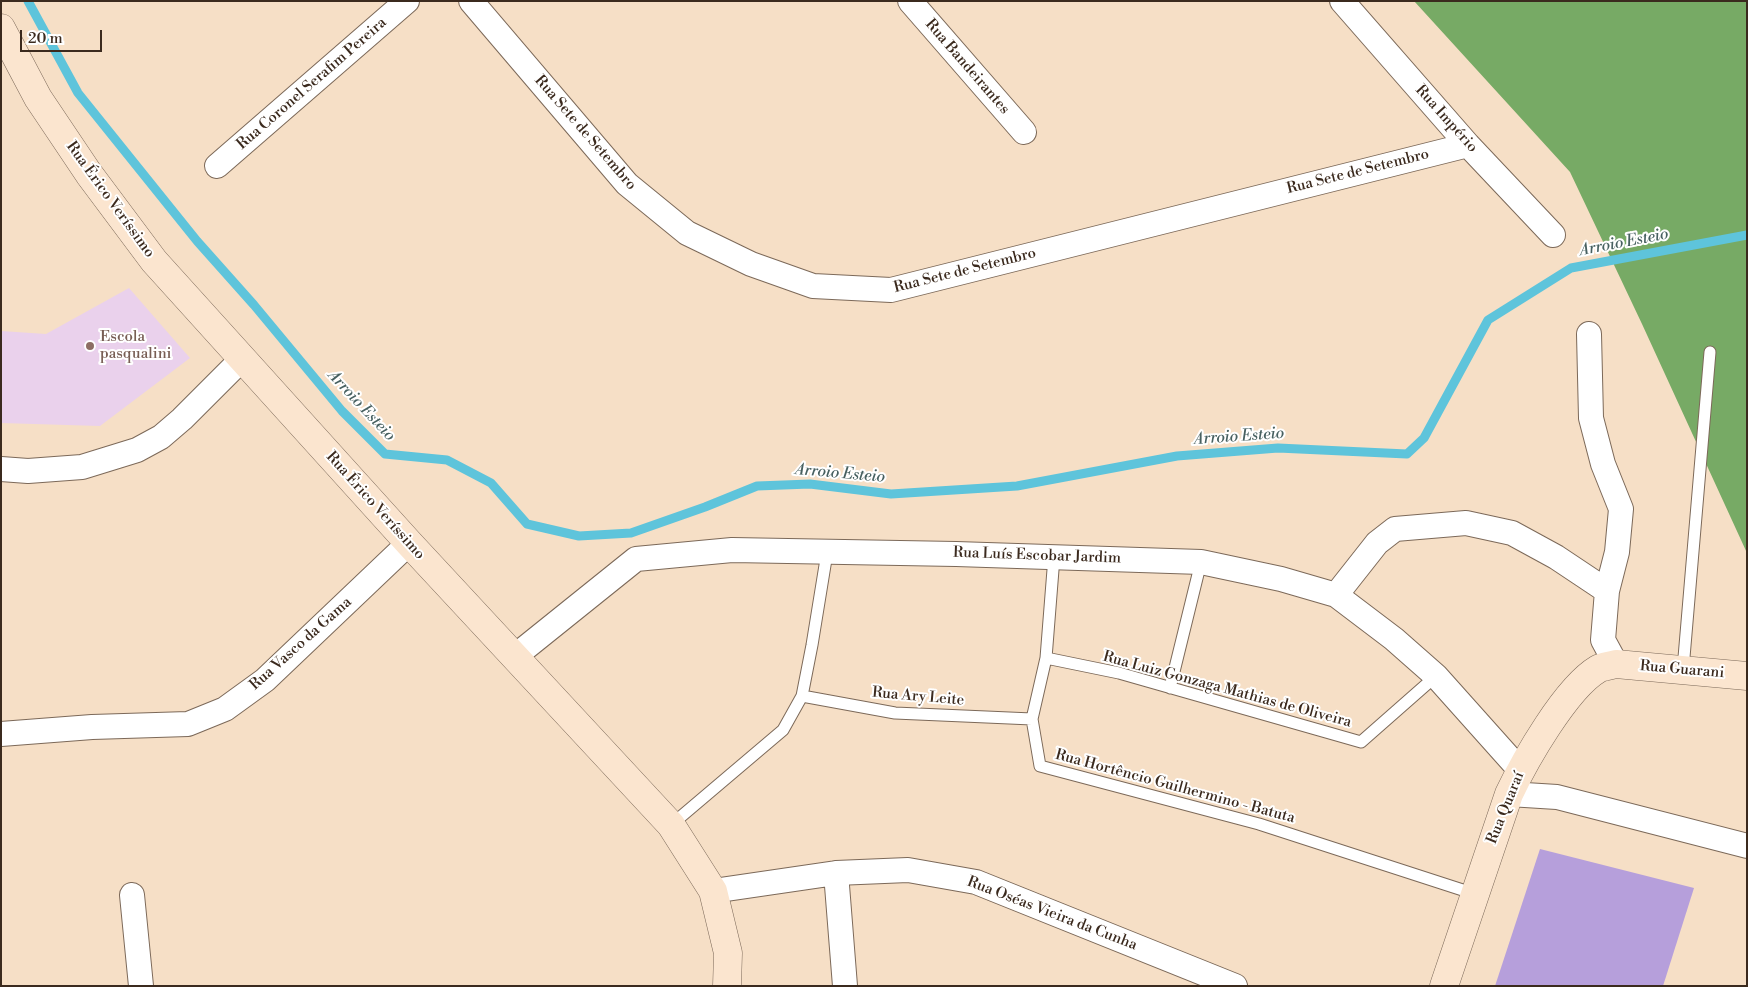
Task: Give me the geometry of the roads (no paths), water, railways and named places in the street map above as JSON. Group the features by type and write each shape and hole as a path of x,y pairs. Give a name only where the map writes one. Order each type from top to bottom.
{"street":[{"name":"Rua Coronel Serafim Pereira","path":"217,166 407,1"},
{"name":"Rua Sete de Setembro","path":"471,1 627,184 686,233 751,264 813,286 891,290 1468,145"},
{"name":"Rua Bandeirantes","path":"910,1 1024,132"},
{"name":"Rua Império","path":"1342,1 1468,145 1553,235"},
{"name":"Rua Érico Veríssimo","path":"1,28 38,98 88,174 154,261 514,658 670,825 713,891 728,953 727,986"},
{"path":"1589,334 1590,418 1603,464 1621,509 1617,552 1607,591 1603,640 1616,664"},
{"path":"1,469 28,470 82,467 137,450 161,437 182,419 242,359"},
{"path":"1336,595 1377,543 1395,529 1466,523 1512,533 1556,557 1607,591"},
{"name":"Rua Vasco da Gama","path":"1,734 92,727 188,724 226,709 265,680 409,543"},
{"name":"Rua Luís Escobar Jardim","path":"514,658 636,559 732,550 956,554 1201,562 1282,579 1336,595 1394,639 1436,676 1514,782"},
{"name":"Rua Guarani","path":"1616,664 1747,676"},
{"name":"Rua Quaraí","path":"1444,986 1514,782 1548,726 1575,690 1599,668 1616,664"},
{"path":"1514,782 1557,797 1747,846"},
{"name":"Rua Oséas Vieira da Cunha","path":"713,891 836,873 908,870 976,882 1235,986"},
{"path":"836,873 845,986"},
{"path":"132,895 141,986"}],"lane":[{"path":"1683,669 1710,352"},
{"path":"670,825 783,730 802,696 827,553"},
{"name":"Rua Hortêncio Guilhermino - Batuta","path":"1054,557 1046,658 1032,719 1040,766 1259,824 1475,894"},
{"path":"1170,688 1201,562"},
{"name":"Rua Luiz Gonzaga Mathias de Oliveira","path":"1046,658 1119,673 1361,742 1436,676"},
{"name":"Rua Ary Leite","path":"802,696 895,713 1032,719"}],"waterway":[{"name":"Arroio Esteio","path":"28,1 78,93 197,241 254,305 342,411 385,454 447,460 491,483 527,524 579,536 631,533 705,507 757,486 810,484 891,494 1017,486 1177,456 1278,448 1407,454 1424,438 1488,320 1571,268 1747,235"}],"place":[{"name":"Escola pasqualini","path":"90,346"}]}
